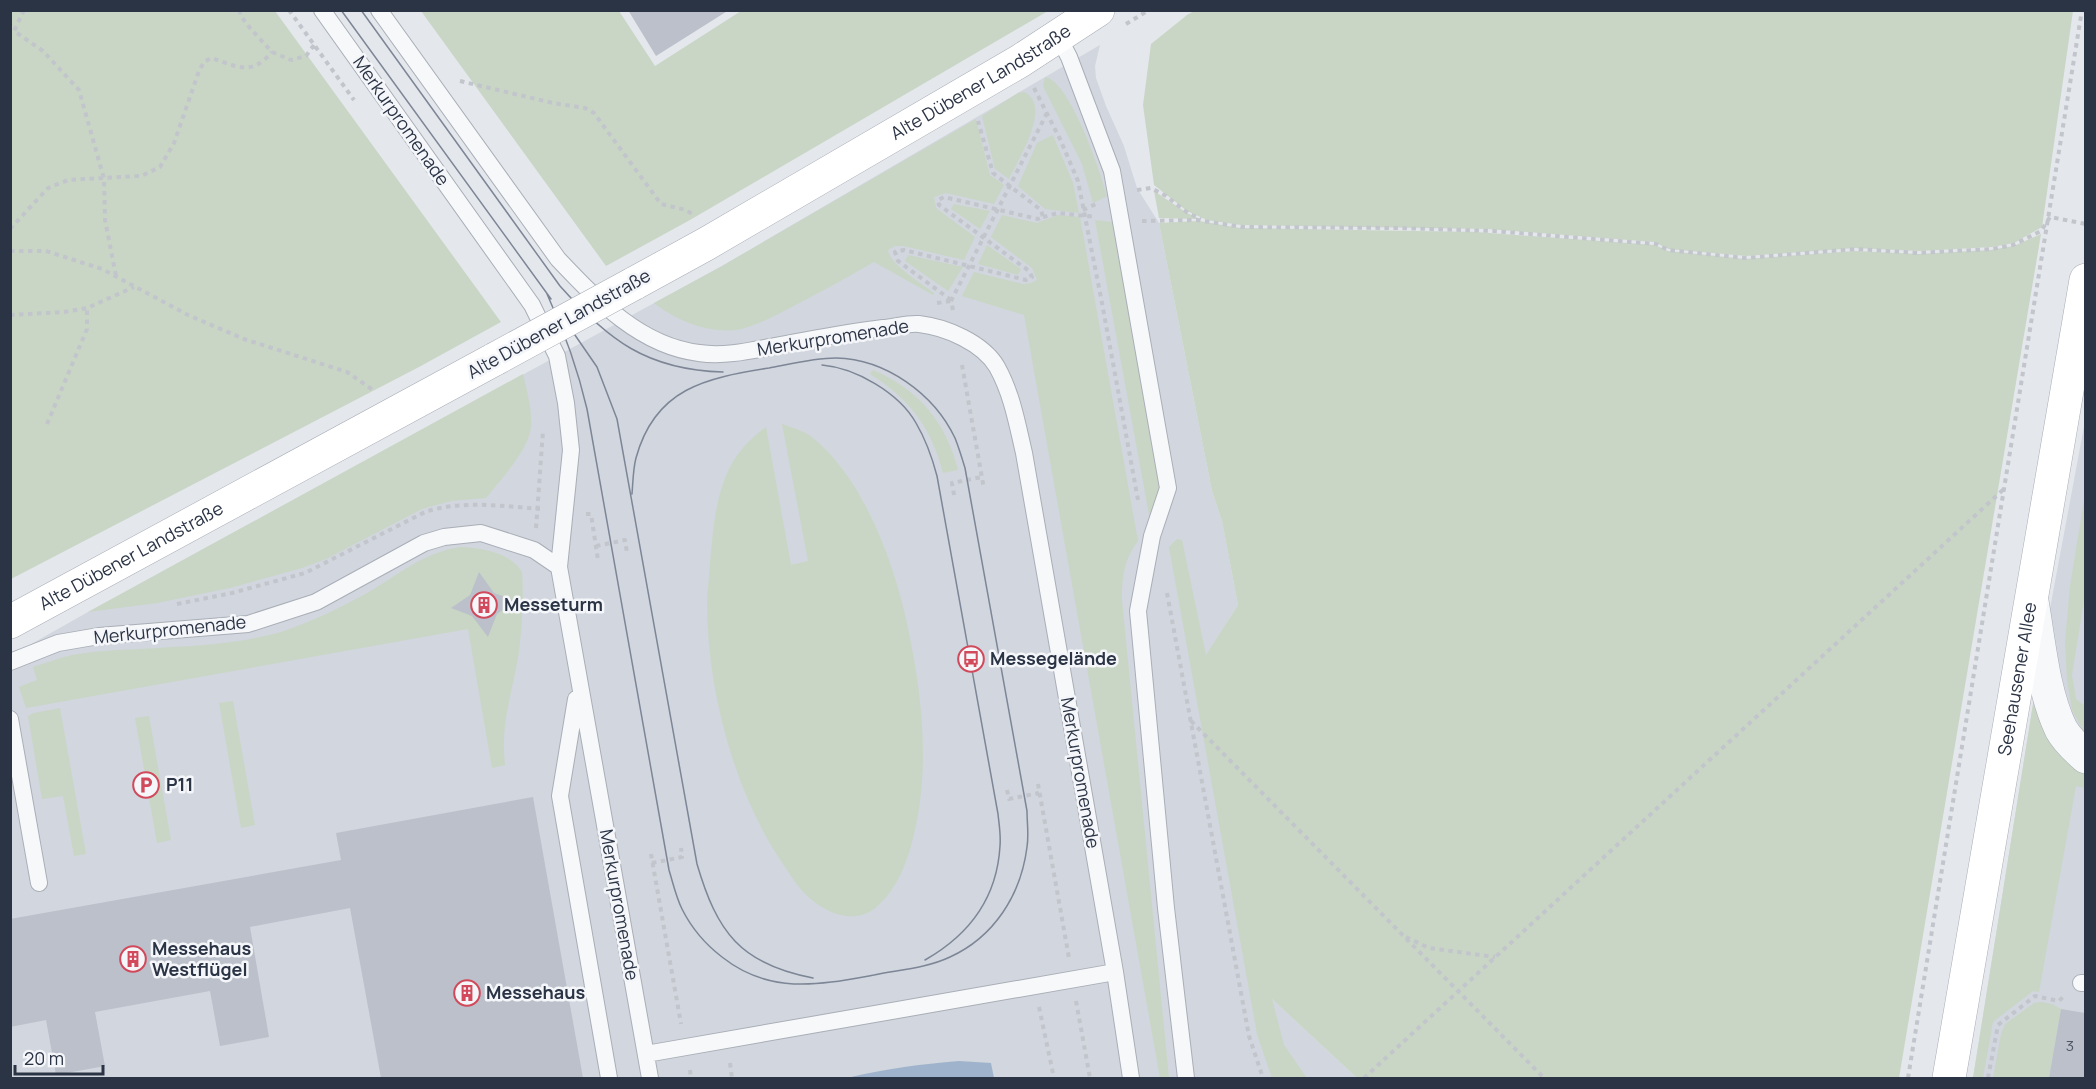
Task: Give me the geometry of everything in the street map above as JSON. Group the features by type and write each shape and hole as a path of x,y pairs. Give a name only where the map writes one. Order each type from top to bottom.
{"street":[{"name":"Alte Dübener Landstraße","path":"10,622 715,239 1059,38 1098,10"},
{"name":"Seehausener Allee","path":"1949,1078 2085,280"},
{"path":"2031,592 2045,677 2052,703 2061,729 2085,758"}],"lane":[{"name":"Merkurpromenade","path":"322,10 532,305 556,356 566,403 571,450 559,567 650,1078"},
{"name":"Merkurpromenade","path":"379,10 558,259 622,321 659,343 698,353 732,354 855,332 919,324 956,334 978,347 996,365 1012,399 1024,453 1115,972 1131,1078"},
{"path":"1059,38 1069,57 1112,171 1168,488 1152,536 1138,611 1166,908 1186,1078"},
{"name":"Merkurpromenade","path":"10,662 58,643 99,636 248,624 316,602 424,543 444,537 481,533 534,550 559,567"},
{"name":"Merkurpromenade","path":"579,686 560,796 609,1078"},
{"path":"10,719 39,883"},
{"path":"646,1054 1115,972"}],"path":[{"path":"24,10 14,31 43,51 79,90 104,179 105,220 116,277"},
{"path":"240,10 240,15 245,22 272,52 291,60 306,56 314,45"},
{"path":"289,10 357,103"},
{"path":"1908,1078 2082,10"},
{"path":"10,229 48,188 68,180 141,176 160,166 174,143 204,62 211,58 246,69 262,63 272,52"},
{"path":"453,72 467,90"},
{"path":"460,81 553,104 585,108 594,113 661,204 686,210 715,239"},
{"path":"969,91 993,173 1041,210 1043,217"},
{"path":"984,489 951,301 1048,112"},
{"path":"1083,210 1116,194 1151,188 1188,213 1206,222"},
{"path":"951,301 898,261 895,252 904,250 1026,280 1032,278 1029,271 939,205 938,200 944,197 1038,219 1058,213 1121,221 1493,231 1656,244 1668,250 1745,258 1856,249 1918,253 1992,249 2013,245 2041,231 2049,217"},
{"path":"2049,217 2085,224"},
{"path":"10,251 46,251 102,269 188,315 244,339 347,372 402,410"},
{"path":"10,315 64,312 87,308 135,286"},
{"path":"931,303 951,301"},
{"path":"46,424 87,329 87,308"},
{"path":"534,550 543,429"},
{"path":"954,495 952,483 982,477"},
{"path":"1364,1078 2005,488"},
{"path":"174,604 232,593 305,573 425,512 441,507 509,506 565,512"},
{"path":"596,546 625,540 627,553"},
{"path":"1190,720 1544,1078"},
{"path":"1038,784 1090,1078"},
{"path":"1007,790 1009,799 1039,793"},
{"path":"652,863 682,857 681,848"},
{"path":"651,854 691,1078"},
{"path":"1404,936 1429,948 1496,957"},
{"path":"1988,1078 1998,1025 2035,996 2059,1001 2083,983"},
{"path":"1035,985 1054,1078"}],"shaded area":[{"path":"1100,45 1095,66 1096,78 1124,146 1137,188 1159,223 1212,491 1222,521 1238,605 1206,656 1271,998 1357,1078 11,1078 10,656 722,266"},
{"path":"2085,421 2085,1078 1973,1078 2038,673"}],"green space":[{"path":"11,10 275,11 501,322 11,579"},
{"path":"1196,10 2073,11 2042,227 2014,243 1992,247 1919,251 1855,248 1746,256 1669,249 1654,242 1488,229 1241,225 1207,220 1187,211 1154,185 1143,105 1151,44"},
{"path":"421,11 619,11 655,66 741,11 1048,11 690,220 606,266"},
{"path":"1045,77 1055,82 1064,94 1074,110 1091,149 1107,196 1093,203 1082,164 1043,86"},
{"path":"1024,92 1032,99 1035,108 1034,120 1031,133 1009,179 995,169 982,116 1018,93"},
{"path":"976,119 990,175 1004,185 994,204 946,193 934,197 936,208 975,237 964,260 903,246 895,246 888,250 900,268 934,293 933,295 874,262 821,292 743,329 703,328 672,315 654,303 722,266"},
{"path":"1053,135 1073,183 1079,213 1045,209 1018,186 1037,143"},
{"path":"1154,191 1187,213 1200,219 1159,218"},
{"path":"954,204 990,211 980,229 951,209"},
{"path":"1002,215 1037,223 1058,215 1080,217 1138,541 1125,569 1122,600 1169,1078 1160,1078 1024,315 962,296 974,272 1023,284 1037,280 1032,268 991,237"},
{"path":"1095,220 1112,222 1160,487 1150,520"},
{"path":"1199,221 1240,228 1476,232 1655,245 1668,251 1745,259 1855,251 1919,254 1990,250 2014,246 2041,234 1899,1078 1357,1078 1272,999 1284,1045 1307,1078 1272,1078 1257,1034 1169,547 1177,539 1182,540 1206,655 1238,605 1222,521 1212,491 1159,223"},
{"path":"987,245 1021,269 1018,275 978,264"},
{"path":"908,255 963,267 948,291 905,261"},
{"path":"873,370 904,387 928,409 946,437 958,470 943,473 932,442 917,416 897,394 870,374"},
{"path":"523,374 531,413 529,435 520,454 486,498 451,501 422,509 326,559 302,568 230,588 157,603 88,612"},
{"path":"782,424 813,438 831,455 848,476 862,500 886,551 895,578 908,628 918,682 923,764 921,792 911,846 893,888 874,909 859,916 843,915 827,910 807,896 791,876 764,833 736,770 726,737 712,669 707,597 715,515 724,480 736,457 766,427 791,565 808,561"},
{"path":"2085,494 2085,594 2072,675 2076,699 2085,706 2085,734 2072,710 2067,680 2065,642 2070,586"},
{"path":"460,547 494,552 517,565 522,572 521,632 504,735 505,765 492,768 468,629 26,708 19,687 37,680 33,667 80,654 213,644 267,636 316,619 367,593 423,559"},
{"path":"2038,673 2073,764 2085,774 2085,788 2076,786 2039,992 2033,991 1993,1022 1983,1078 1973,1078"},
{"path":"233,701 255,825 241,828 219,703"},
{"path":"60,708 86,854 74,856 63,796 42,799 28,716"},
{"path":"149,716 171,840 157,843 135,718"},
{"path":"2041,1002 2061,1009 2049,1078 1993,1078 2005,1024 2034,1003"}],"water":[{"path":"959,1061 991,1063 994,1078 847,1078 903,1067"}],"building":[{"path":"628,10 729,10 656,56"},
{"name":"Messeturm","path":"479,572 494,593 516,601 497,614 488,637 472,616 451,608 470,595"},
{"path":"533,797 583,1078 381,1078 350,908 250,927 269,1037 220,1046 210,991 95,1012 105,1066 56,1075 46,1020 10,1027 10,919 341,860 336,833"},
{"path":"2061,1009 2085,1013 2085,1078 2049,1078"}],"tram line":[{"path":"341,10 551,299"},
{"path":"361,10 560,286 578,305 613,336 651,358 696,370 723,372"},
{"path":"547,294 570,350 587,409 669,870 678,900 690,923 710,947 740,969 758,977 795,984 834,982 922,966 950,957 980,938 1003,912 1019,882 1028,842 1027,811 965,468 955,438 935,407 906,382 890,372 855,360 836,358 802,361 724,376 686,391 670,401 656,416 645,434 636,458 632,494"},
{"path":"566,322 597,367 617,419 697,864 705,888 723,926 749,954 788,972 813,978"},
{"path":"822,365 849,371 888,392 908,412 920,429 928,449 937,476 998,814 1000,830 998,865 987,898 967,927 955,939 925,960"}],"place":[{"name":"Messeturm","path":"484,605"},
{"name":"Messegelände","path":"971,659"},
{"name":"P11","path":"146,785"},
{"name":"Messehaus Westflügel","path":"133,959"},
{"name":"Messehaus","path":"467,993"}]}
